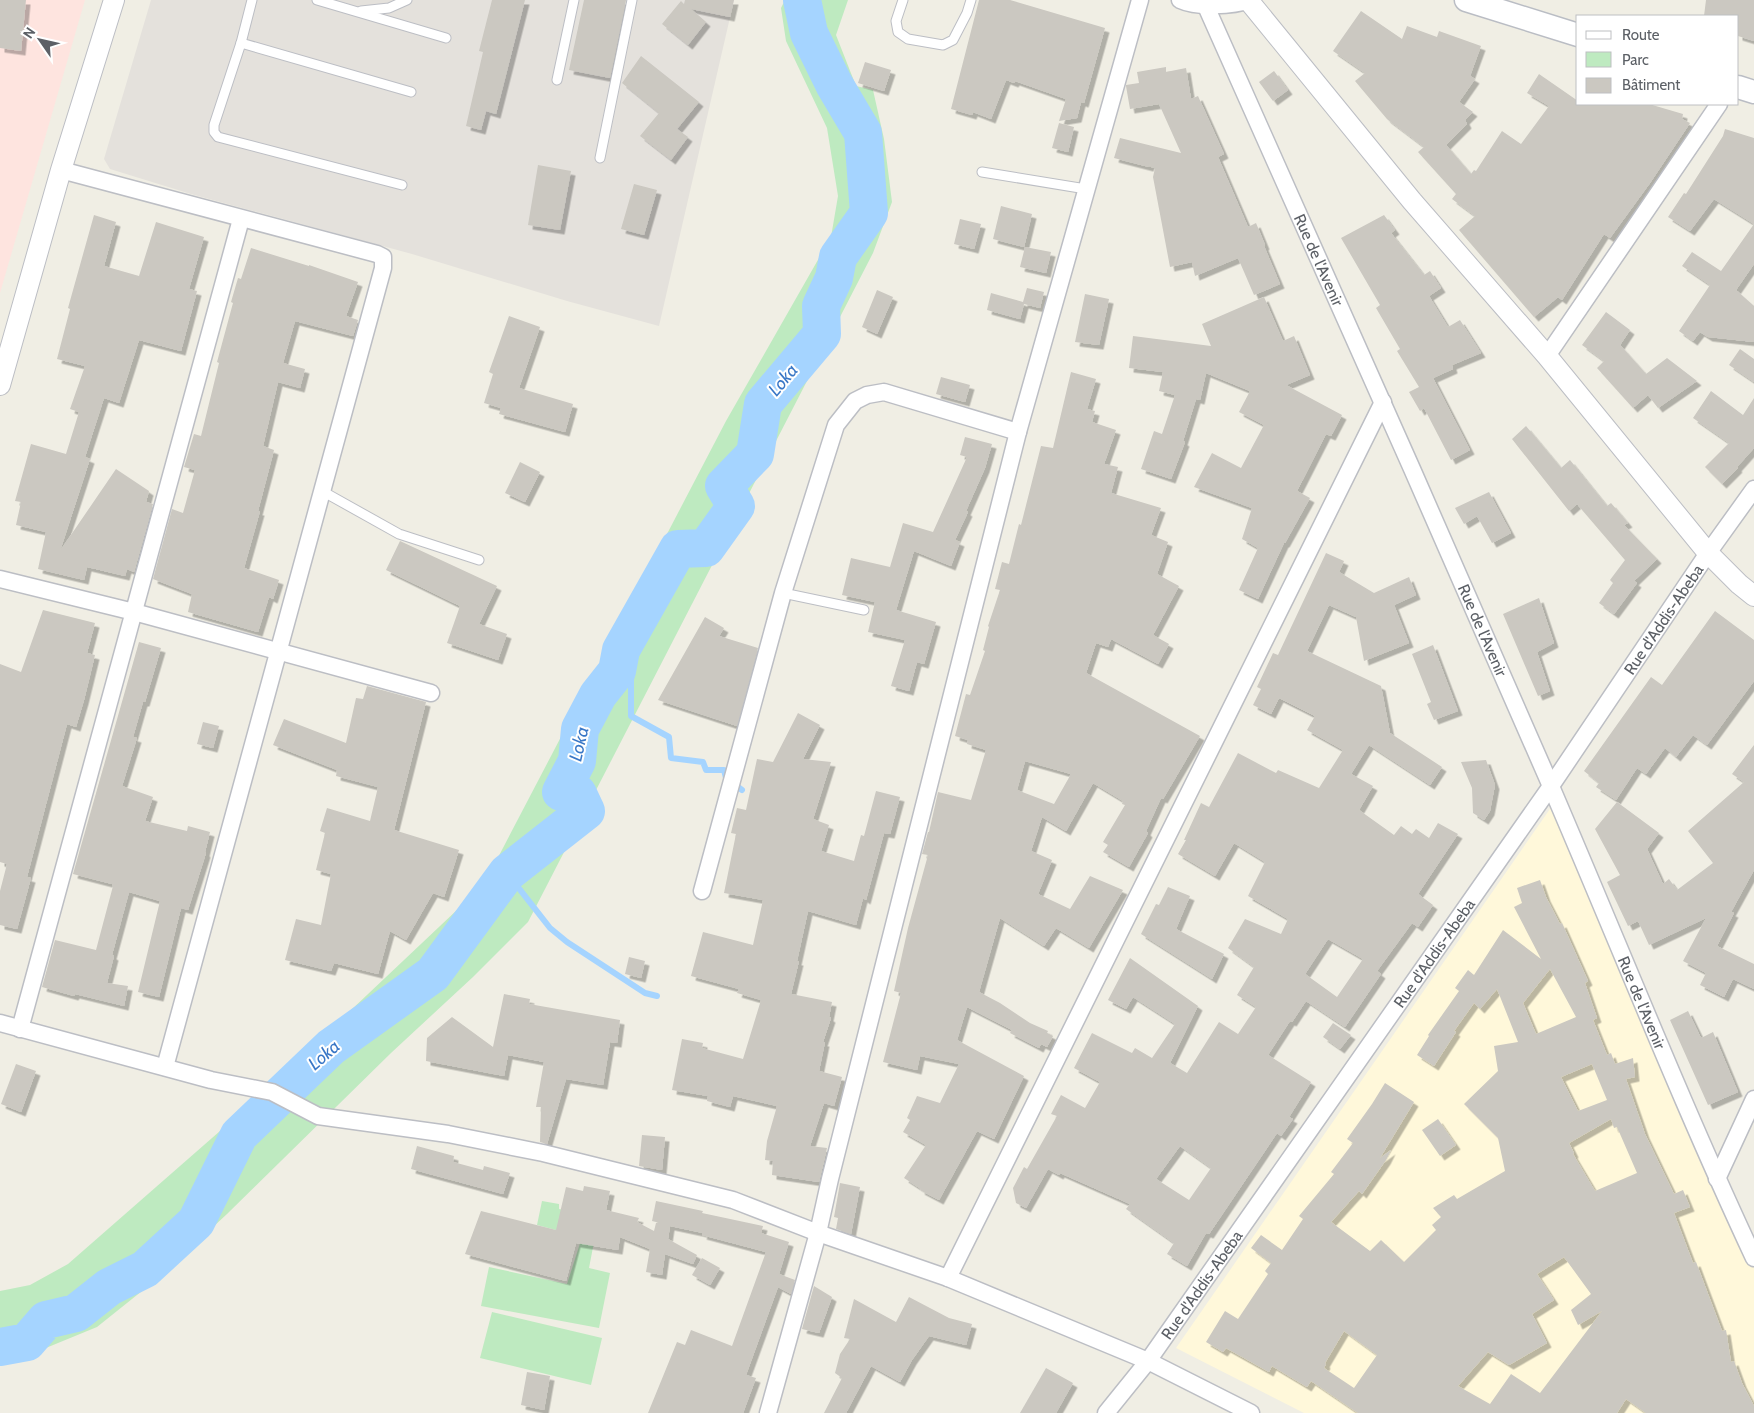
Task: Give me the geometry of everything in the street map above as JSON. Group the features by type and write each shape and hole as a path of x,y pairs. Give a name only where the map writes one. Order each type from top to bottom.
{"main road":[{"path":"1466,0 1576,34"},
{"path":"1739,87 1754,92"}],"street":[{"path":"0,385 61,170 114,0"},
{"path":"768,1413 818,1232 1018,432 1140,0"},
{"path":"1180,0 1205,4 1248,0 1412,201 1547,356 1708,553 1754,596"},
{"name":"Rue de l'Avenir","path":"1205,4 1383,402 1550,786 1717,1179 1754,1258"},
{"path":"1547,356 1718,105"},
{"path":"61,170 383,257 383,268 165,1067"},
{"path":"20,1028 241,219"},
{"path":"702,891 783,593 836,426 855,401 866,395 884,392 1018,432"},
{"path":"948,1278 1383,402"},
{"name":"Rue d'Addis-Abeba","path":"1106,1413 1148,1361 1550,786 1708,553 1754,489"},
{"path":"0,579 134,612 431,692"},
{"path":"0,1023 210,1080 272,1092 318,1116 448,1134 543,1153 733,1200 948,1278 1148,1361 1251,1413"},
{"path":"1717,1179 1754,1099"}],"lane":[{"path":"252,0 241,43 214,125 214,132 218,137 402,185"},
{"path":"318,0 446,38"},
{"path":"355,12 389,8 407,0"},
{"path":"557,80 574,0"},
{"path":"600,158 632,0"},
{"path":"903,0 896,21 898,32 908,40 944,45 954,40 968,13 971,0"},
{"path":"241,43 411,92"},
{"path":"982,172 1086,189"},
{"path":"322,491 399,534 479,560"},
{"path":"783,593 864,610"}],"shaded area":[{"path":"0,0 85,0 0,293"},
{"path":"151,0 734,0 659,326 567,301 412,254 191,194 110,169 104,159"},
{"path":"1552,806 1754,1239 1754,1413 1304,1413 1176,1348"}],"green space":[{"path":"785,0 848,0 836,35 856,86 873,90 884,139 892,202 873,253 528,922 227,1214 157,1279 97,1327 41,1350 0,1358 0,1291 30,1285 68,1264 259,1097 458,909 492,869 726,421 831,237 838,196 827,128 786,41 781,8"},
{"path":"542,1201 559,1204 559,1209 575,1212 594,1242 589,1268 610,1273 599,1328 481,1306 489,1267 567,1284 582,1237 537,1225"},
{"path":"492,1312 602,1338 591,1385 480,1358"}],"building":[{"path":"0,0 26,0 21,51 0,48"},
{"path":"492,0 525,0 496,114 486,111 481,130 466,126 483,52 479,51"},
{"path":"584,0 626,0 610,78 569,70"},
{"path":"685,0 734,0 730,17 691,9 706,22 688,45 662,24 681,1 684,4"},
{"path":"979,0 1010,0 1105,28 1084,103 1081,102 1077,118 1059,121 1066,99 1015,81 1014,83 1006,80 991,119 973,112 972,115 951,109"},
{"path":"1706,0 1754,0 1754,41 1739,36 1739,15 1704,15"},
{"path":"1361,11 1402,39 1407,26 1437,37 1439,31 1481,46 1470,76 1475,79 1459,102 1473,112 1465,120 1467,124 1446,145 1471,174 1474,170 1476,171 1502,131 1521,144 1549,106 1527,93 1539,74 1576,100 1576,105 1652,105 1683,114 1682,119 1690,123 1610,238 1604,234 1562,300 1558,297 1534,317 1459,230 1475,216 1452,199 1456,194 1418,152 1424,147 1387,119 1355,81 1365,73 1333,51"},
{"path":"641,56 699,102 677,129 688,137 671,160 640,136 659,113 622,83"},
{"path":"865,62 891,70 884,91 858,83"},
{"path":"1166,67 1166,72 1186,68 1191,99 1198,96 1224,154 1218,157 1248,227 1256,223 1280,284 1254,295 1238,258 1195,276 1192,262 1170,267 1153,177 1155,168 1151,167 1150,164 1149,167 1114,158 1120,138 1181,153 1159,104 1130,109 1126,85 1139,83 1137,72"},
{"path":"1274,71 1288,90 1273,101 1259,82"},
{"path":"1059,123 1074,127 1068,152 1052,148"},
{"path":"1725,129 1754,138 1754,224 1714,199 1690,231 1668,217 1684,193 1686,194 1723,136"},
{"path":"538,165 571,171 560,230 528,225"},
{"path":"634,184 657,190 644,235 621,229"},
{"path":"1001,206 1032,214 1024,247 993,239"},
{"path":"94,215 116,222 104,266 139,276 156,222 204,237 189,289 197,291 181,351 139,340 119,403 104,398 85,457 90,459 60,551 116,469 149,491 146,502 153,504 134,572 127,569 125,576 87,567 84,580 38,569 46,532 16,525 21,502 15,501 31,444 66,454 79,412 70,409 85,366 57,359 70,309 68,308"},
{"path":"1384,215 1395,230 1391,233 1424,275 1430,271 1441,288 1429,296 1448,327 1460,320 1481,353 1452,365 1453,369 1433,378 1470,450 1451,460 1424,408 1420,411 1409,392 1419,387 1397,351 1400,349 1376,308 1380,305 1341,238"},
{"path":"960,219 981,224 974,249 954,244"},
{"path":"1754,224 1754,264 1736,290 1754,306 1754,342 1708,337 1700,332 1693,341 1679,331 1710,285 1682,266 1692,252 1721,271"},
{"path":"1025,247 1051,252 1046,273 1020,267"},
{"path":"251,248 358,282 346,316 358,320 353,336 295,321 283,363 305,369 300,388 278,382 263,446 274,450 244,568 279,580 273,599 269,597 258,632 188,612 192,594 153,579 172,509 183,513 195,470 184,467 194,434 201,436 219,363 217,362 233,303 231,302 238,278 241,279"},
{"path":"1027,288 1044,292 1040,308 1024,304 1020,319 987,310 991,293 1023,302"},
{"path":"877,290 893,297 877,334 862,327"},
{"path":"1085,294 1109,299 1099,345 1075,342"},
{"path":"1264,297 1283,341 1294,336 1310,375 1286,385 1342,415 1331,436 1326,434 1297,491 1310,498 1284,543 1258,599 1239,590 1258,548 1242,539 1252,508 1194,487 1212,453 1241,468 1264,425 1239,412 1250,391 1206,373 1200,400 1196,399 1183,441 1185,442 1171,479 1141,469 1154,431 1162,434 1175,395 1159,391 1163,372 1129,368 1133,336 1211,346 1202,324"},
{"path":"1606,312 1630,330 1620,345 1646,374 1667,358 1697,381 1658,408 1648,395 1633,408 1597,368 1604,361 1582,345"},
{"path":"509,316 540,327 519,388 573,404 565,432 499,414 501,408 484,403 493,374 489,372"},
{"path":"1740,349 1754,359 1754,382 1729,365"},
{"path":"1071,372 1096,379 1087,409 1095,411 1092,422 1116,430 1104,464 1118,467 1111,493 1161,508 1151,535 1168,542 1157,574 1179,586 1153,635 1169,644 1158,664 1111,639 1108,647 1096,643 1086,673 1200,736 1163,799 1161,798 1146,831 1148,833 1129,867 1103,852 1108,845 1103,842 1125,805 1122,804 1123,801 1093,783 1066,831 1042,817 1031,851 1052,860 1038,894 1070,909 1090,876 1123,890 1089,948 1056,928 1044,946 1000,918 979,992 1000,1003 1030,1023 1048,1031 1047,1033 1053,1036 1047,1047 1041,1044 1039,1048 1010,1033 1012,1030 967,1007 957,1040 1024,1076 994,1139 977,1131 939,1200 920,1190 904,1178 926,1145 903,1132 910,1120 907,1118 917,1096 940,1103 959,1064 920,1056 917,1070 883,1062 901,993 894,991 908,928 928,855 922,854 938,792 971,800 986,750 967,744 968,740 955,736 966,694 970,695 985,651 983,650 988,626 1000,590 995,589 1002,562 1009,564 1041,446 1053,448","holes":["1025,761 1071,774 1054,804 1017,790"]},
{"path":"941,377 970,385 965,402 936,394"},
{"path":"1711,391 1743,415 1754,398 1754,448 1722,484 1705,467 1729,443 1693,418"},
{"path":"1526,426 1561,468 1570,460 1607,506 1611,503 1628,523 1624,525 1657,559 1634,581 1637,583 1614,614 1599,603 1613,583 1610,580 1625,560 1577,504 1569,511 1512,439"},
{"path":"965,437 992,444 985,468 955,540 960,542 951,566 914,551 896,610 936,622 924,664 917,662 909,691 891,686 905,640 868,632 875,602 842,595 851,558 890,567 903,523 933,532 967,457 960,455"},
{"path":"520,462 540,472 525,502 505,493"},
{"path":"1489,492 1511,533 1492,543 1477,516 1464,524 1455,508"},
{"path":"400,541 497,586 479,624 507,634 498,660 447,643 460,606 386,570"},
{"path":"1326,553 1344,561 1339,572 1374,593 1409,577 1416,595 1394,605 1409,643 1364,661 1356,617 1329,605 1307,651 1381,686 1390,733 1442,767 1430,785 1369,745 1351,774 1373,786 1359,810 1394,835 1401,826 1412,834 1416,829 1429,838 1438,823 1458,834 1418,894 1433,905 1418,927 1412,923 1377,971 1381,974 1345,1027 1306,1001 1292,1022 1290,1021 1268,1055 1311,1082 1289,1117 1293,1119 1281,1136 1277,1133 1209,1234 1206,1233 1187,1266 1167,1254 1174,1243 1126,1209 1130,1204 1048,1169 1026,1208 1016,1203 1013,1188 1024,1167 1027,1169 1057,1116 1051,1114 1061,1095 1085,1108 1100,1082 1074,1068 1092,1033 1132,1053 1135,1048 1152,1058 1175,1024 1133,997 1126,1009 1108,1000 1130,958 1198,1006 1170,1063 1187,1073 1219,1022 1238,1034 1256,1007 1237,995 1254,967 1228,948 1245,919 1281,934 1288,919 1248,896 1265,862 1234,843 1215,876 1178,854 1186,840 1184,840 1201,803 1209,807 1238,753 1276,773 1278,770 1319,788 1343,750 1307,730 1315,716 1279,698 1271,714 1253,705 1261,689 1257,687 1273,653 1278,655","holes":["1328,939 1363,959 1337,997 1305,974","1180,1146 1211,1168 1189,1200 1156,1179"]},
{"path":"1539,598 1554,643 1537,652 1550,691 1538,696 1503,614"},
{"path":"43,610 95,623 87,653 95,655 76,727 67,724 27,877 31,878 17,929 0,925 0,891 7,864 0,862 0,664 21,672"},
{"path":"1715,611 1754,640 1754,681 1707,745 1693,735 1676,757 1665,748 1646,774 1637,768 1616,800 1596,787 1599,783 1584,771 1651,677 1662,685"},
{"path":"705,617 724,628 719,636 758,648 737,726 658,700"},
{"path":"139,642 161,648 133,737 137,738 122,786 153,797 145,821 187,831 188,826 210,832 206,853 188,910 181,908 159,997 138,992 160,901 129,892 112,955 114,956 107,983 128,986 124,1006 75,994 74,996 42,987 55,940 96,950 113,886 112,884 73,874"},
{"path":"1433,645 1458,711 1434,720 1427,704 1431,702 1412,654"},
{"path":"367,686 426,702 394,830 459,850 444,897 433,893 406,940 390,931 378,974 334,963 331,971 285,960 296,919 321,925 331,874 316,870 325,833 320,831 327,808 370,821 378,787 336,776 337,770 273,745 284,719 346,743 356,698 363,699"},
{"path":"798,713 820,725 803,759 831,762 813,819 829,825 821,851 854,861 861,835 864,836 876,791 900,797 890,834 884,833 866,900 863,898 856,925 808,911 797,961 799,961 791,994 832,1002 829,1017 831,1018 823,1042 825,1042 819,1071 842,1077 834,1106 824,1103 810,1146 827,1148 819,1182 772,1175 773,1161 765,1160 767,1141 777,1106 733,1096 730,1107 707,1101 708,1096 672,1090 682,1039 703,1043 702,1048 743,1059 761,1000 737,993 739,989 691,976 703,932 753,945 763,900 724,893 736,834 731,833 737,808 746,810 757,759 773,762"},
{"path":"203,722 219,726 213,748 197,744"},
{"path":"1754,745 1754,870 1731,912 1734,913 1717,946 1754,964 1754,989 1733,979 1724,997 1700,985 1706,973 1683,961 1706,918 1649,945 1638,921 1628,926 1607,882 1620,875 1595,829 1617,802 1659,833 1647,849 1663,884 1669,879 1677,890 1713,863 1688,831 1744,782 1732,774"},
{"path":"1486,760 1495,785 1490,811 1484,820 1473,813 1472,788 1461,762"},
{"path":"1540,880 1546,897 1560,924 1562,923 1588,981 1585,983 1597,1018 1593,1020 1607,1055 1611,1053 1615,1064 1633,1058 1635,1077 1626,1079 1645,1134 1674,1194 1683,1190 1690,1207 1674,1213 1693,1263 1696,1262 1722,1331 1726,1330 1731,1362 1734,1361 1742,1383 1754,1406 1754,1413 1646,1413 1626,1399 1617,1413 1358,1413 1311,1381 1307,1387 1272,1366 1269,1372 1226,1348 1223,1352 1206,1342 1225,1311 1238,1319 1268,1274 1265,1271 1271,1263 1251,1248 1261,1235 1282,1250 1303,1219 1299,1216 1334,1174 1331,1172 1353,1143 1347,1139 1385,1083 1414,1102 1380,1158 1391,1150 1386,1160 1362,1194 1359,1191 1331,1222 1370,1251 1381,1240 1404,1262 1436,1230 1432,1225 1441,1217 1433,1208 1454,1195 1457,1199 1505,1171 1498,1138 1464,1104 1498,1071 1494,1046 1518,1042 1497,989 1480,1009 1474,1003 1454,1031 1456,1032 1434,1066 1417,1055 1428,1035 1459,991 1455,988 1468,970 1474,975 1503,930 1541,959 1514,907 1522,903 1517,888","holes":["1550,969 1576,1017 1536,1034 1523,1003","1592,1064 1607,1100 1578,1111 1561,1077","1611,1119 1614,1128 1617,1127 1637,1173 1595,1191 1573,1154 1569,1143","1564,1257 1591,1294 1571,1310 1578,1325 1602,1311 1540,1393 1511,1374 1490,1404 1458,1386 1488,1352 1509,1365 1547,1343 1532,1314 1554,1300 1537,1274","1344,1331 1377,1355 1354,1388 1324,1368"]},
{"path":"1168,887 1190,896 1176,929 1224,954 1212,979 1141,934 1156,904 1159,905"},
{"path":"629,957 645,961 641,978 625,974"},
{"path":"504,994 530,999 529,1004 620,1020 617,1043 610,1042 603,1085 566,1079 547,1144 540,1142 541,1107 536,1107 544,1062 508,1055 504,1076 426,1061 427,1038 452,1017 493,1047"},
{"path":"1688,1011 1701,1038 1713,1032 1738,1092 1708,1105 1670,1020"},
{"path":"1333,1023 1351,1035 1340,1049 1323,1037"},
{"path":"16,1064 36,1071 21,1112 1,1104"},
{"path":"1438,1119 1456,1145 1440,1156 1422,1130"},
{"path":"642,1135 665,1137 662,1170 639,1166"},
{"path":"417,1146 454,1156 453,1162 483,1170 484,1166 510,1173 503,1194 411,1169"},
{"path":"840,1183 860,1187 851,1234 836,1229 838,1218 834,1217"},
{"path":"584,1186 610,1191 606,1210 639,1218 637,1222 654,1231 656,1223 660,1223 652,1221 656,1201 763,1226 761,1233 789,1242 779,1274 795,1280 791,1294 778,1287 746,1375 756,1378 743,1413 648,1413 677,1342 685,1345 691,1330 732,1346 766,1252 702,1235 703,1233 670,1226 668,1239 697,1255 693,1264 665,1254 662,1275 646,1272 650,1249 620,1237 618,1250 576,1243 566,1281 465,1254 481,1211 556,1230 566,1187 583,1191"},
{"path":"702,1258 720,1268 710,1285 692,1275"},
{"path":"814,1286 832,1297 819,1333 802,1329"},
{"path":"909,1297 949,1318 972,1324 966,1345 929,1336 912,1360 900,1382 871,1366 846,1413 824,1413 842,1378 835,1373 840,1354 850,1339 844,1338 854,1299 896,1322"},
{"path":"1046,1368 1073,1383 1056,1413 1020,1413"},
{"path":"527,1372 550,1376 544,1410 521,1405"}],"waterway":[{"name":"Loka","path":"0,1347 27,1342 46,1320 76,1313 109,1287 145,1269 196,1222 239,1135 331,1047 433,974 507,873 586,811 578,794 561,792 577,761 580,729 598,695 617,671 621,650 678,549 706,548 736,506 724,486 755,454 763,404 822,334 821,306 834,278 838,257 869,213 863,133 834,84 809,33 802,0"},
{"path":"617,671 631,677 631,716 669,737 671,758 703,762 706,770 724,770 726,778 742,790"},
{"path":"507,873 550,928 567,942 645,993 657,996"}]}
